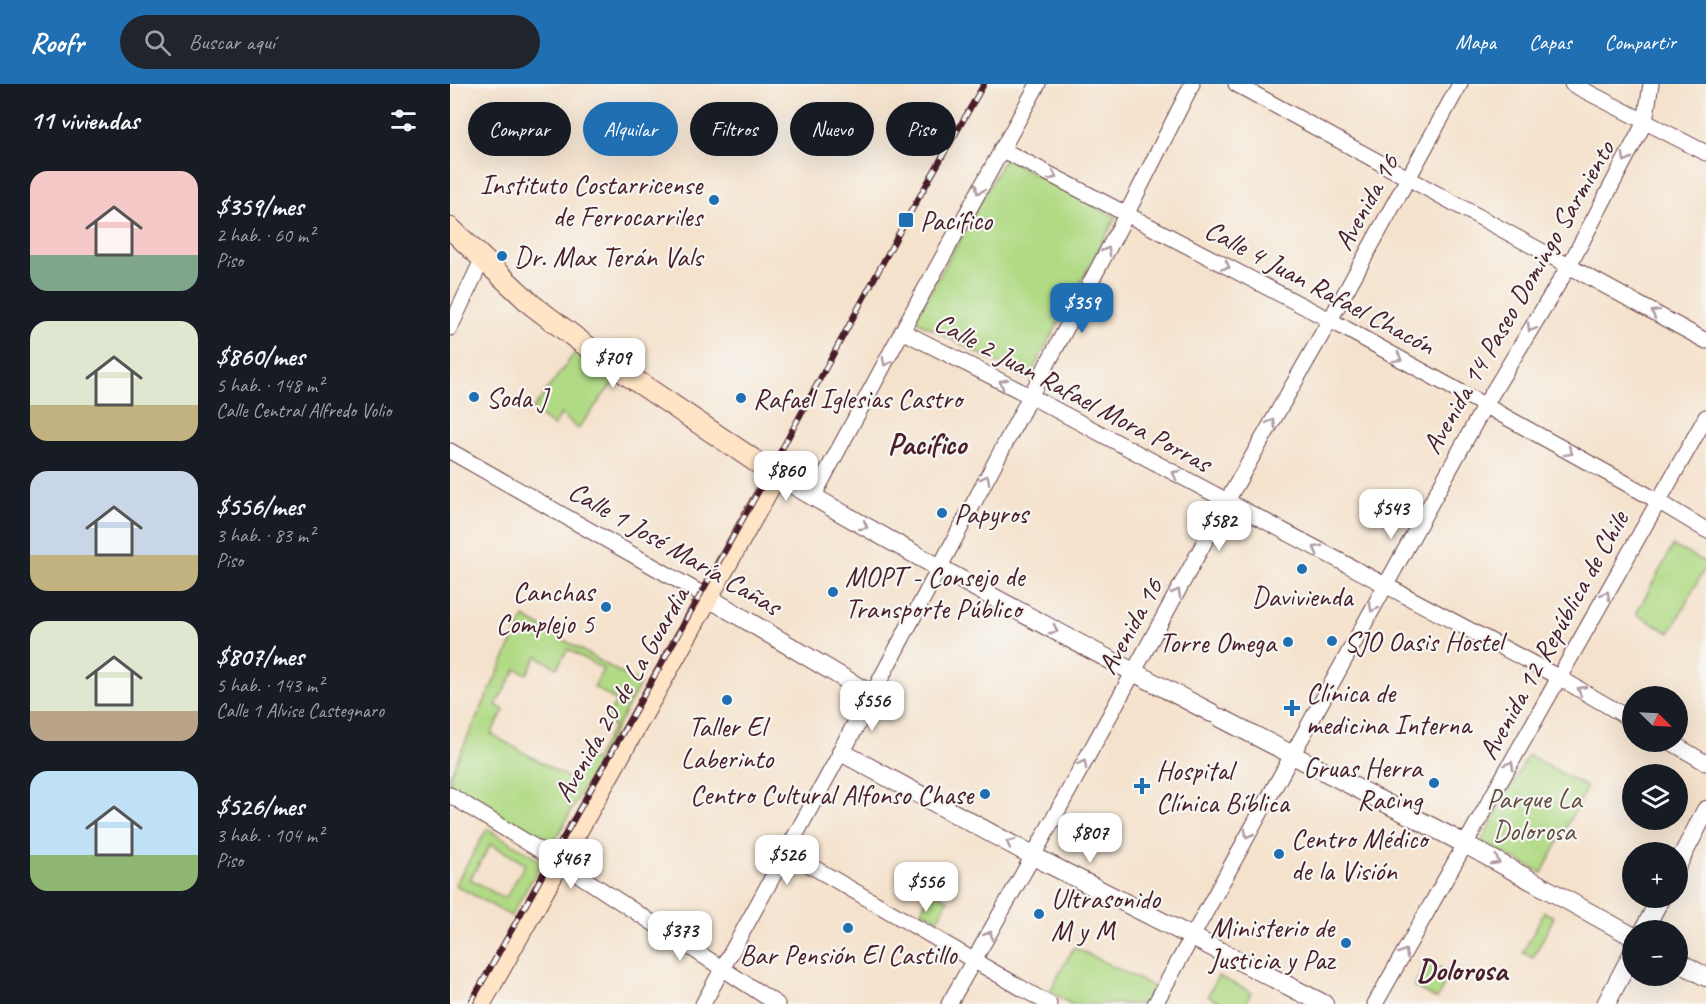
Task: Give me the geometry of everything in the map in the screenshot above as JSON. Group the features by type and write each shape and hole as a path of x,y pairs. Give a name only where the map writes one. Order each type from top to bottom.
{"main road":[{"path":"450,228 532,305 644,387 776,476"},
{"name":"Avenida 20 de La Guardia","path":"480,1004 776,476"}],"street":[{"path":"813,497 1038,84"},
{"path":"703,1004 842,752 1127,213 1192,84"},
{"path":"1236,84 1706,341"},
{"name":"Avenida 16","path":"949,1004 1034,856 1227,501 1460,84"},
{"path":"1572,84 1706,153"},
{"name":"Avenida 14 Paseo Domingo Sarmiento","path":"1155,1004 1485,405 1569,266 1646,122 1651,84"},
{"name":"Calle 4 Juan Rafael Chacón","path":"1001,149 1330,320 1658,501 1706,530"},
{"path":"450,328 482,260"},
{"name":"Calle 2 Juan Rafael Mora Porras","path":"902,331 1030,396 1560,678 1622,714"},
{"name":"Avenida 12 República de Chile","path":"1375,1004 1706,417"},
{"name":"Calle 1 José María Cañas","path":"450,451 709,598 872,695"},
{"path":"776,476 1134,673 1465,844 1622,930"},
{"path":"842,752 1034,856 1324,1004"},
{"path":"1688,752 1706,763"},
{"path":"450,795 559,862 777,1004"},
{"path":"1688,845 1706,810"},
{"path":"787,852 1048,1004"},
{"path":"1688,967 1706,977"},
{"path":"1606,1004 1622,973"}],"green space":[{"path":"1005,158 1116,217 1028,379 915,320"},
{"path":"577,350 616,379 578,429 561,414 554,426 532,410"},
{"path":"1673,546 1706,563 1706,566 1670,633 1636,614"},
{"path":"524,617 640,684 557,837 551,842 543,843 450,787 450,775","holes":["568,649 603,669 594,687 617,701 605,721 614,726 594,761 585,756 572,780 491,734 504,710 496,705 516,669 527,674 537,656 557,668"]},
{"name":"Parque La Dolorosa","path":"1528,755 1587,787 1542,873 1481,842"},
{"path":"487,829 540,862 511,916 455,885","holes":["491,844 525,864 505,899 470,879"]},
{"path":"932,891 948,900 938,919 921,910"},
{"path":"1544,912 1554,917 1533,958 1523,953"},
{"path":"1074,947 1154,987 1146,1004 1070,1004 1050,991"},
{"path":"1427,961 1450,973 1437,999 1414,987"},
{"path":"1218,976 1251,992 1245,1004 1224,1004 1208,996"}],"railway":[{"path":"470,1004 770,471 906,220 984,84"}],"place":[{"name":"Instituto Costarricense de Ferrocarriles","path":"714,200"},
{"name":"Pacífico","path":"906,220"},
{"name":"Dr. Max Terán Vals","path":"502,256"},
{"name":"Soda J","path":"474,397"},
{"name":"Rafael Iglesias Castro","path":"741,398"},
{"name":"Papyros","path":"942,513"},
{"name":"Davivienda","path":"1302,569"},
{"name":"MOPT - Consejo de Transporte Público","path":"833,592"},
{"name":"Canchas Complejo 5","path":"606,607"},
{"name":"SJO Oasis Hostel","path":"1332,641"},
{"name":"Torre Omega","path":"1288,642"},
{"name":"Taller El Laberinto","path":"727,700"},
{"name":"Clínica de medicina Interna","path":"1292,708"},
{"name":"Gruas Herra Racing","path":"1434,783"},
{"name":"Hospital Clínica Bíblica","path":"1142,786"},
{"name":"Centro Cultural Alfonso Chase","path":"985,794"},
{"name":"Centro Médico de la Visión","path":"1279,854"},
{"name":"Ultrasonido M y M","path":"1039,914"},
{"name":"Bar Pensión El Castillo","path":"848,928"},
{"name":"Ministerio de Justicia y Paz","path":"1346,943"}],"district":[{"name":"Pacífico","path":"927,444"},
{"name":"Dolorosa","path":"1462,970"}]}
